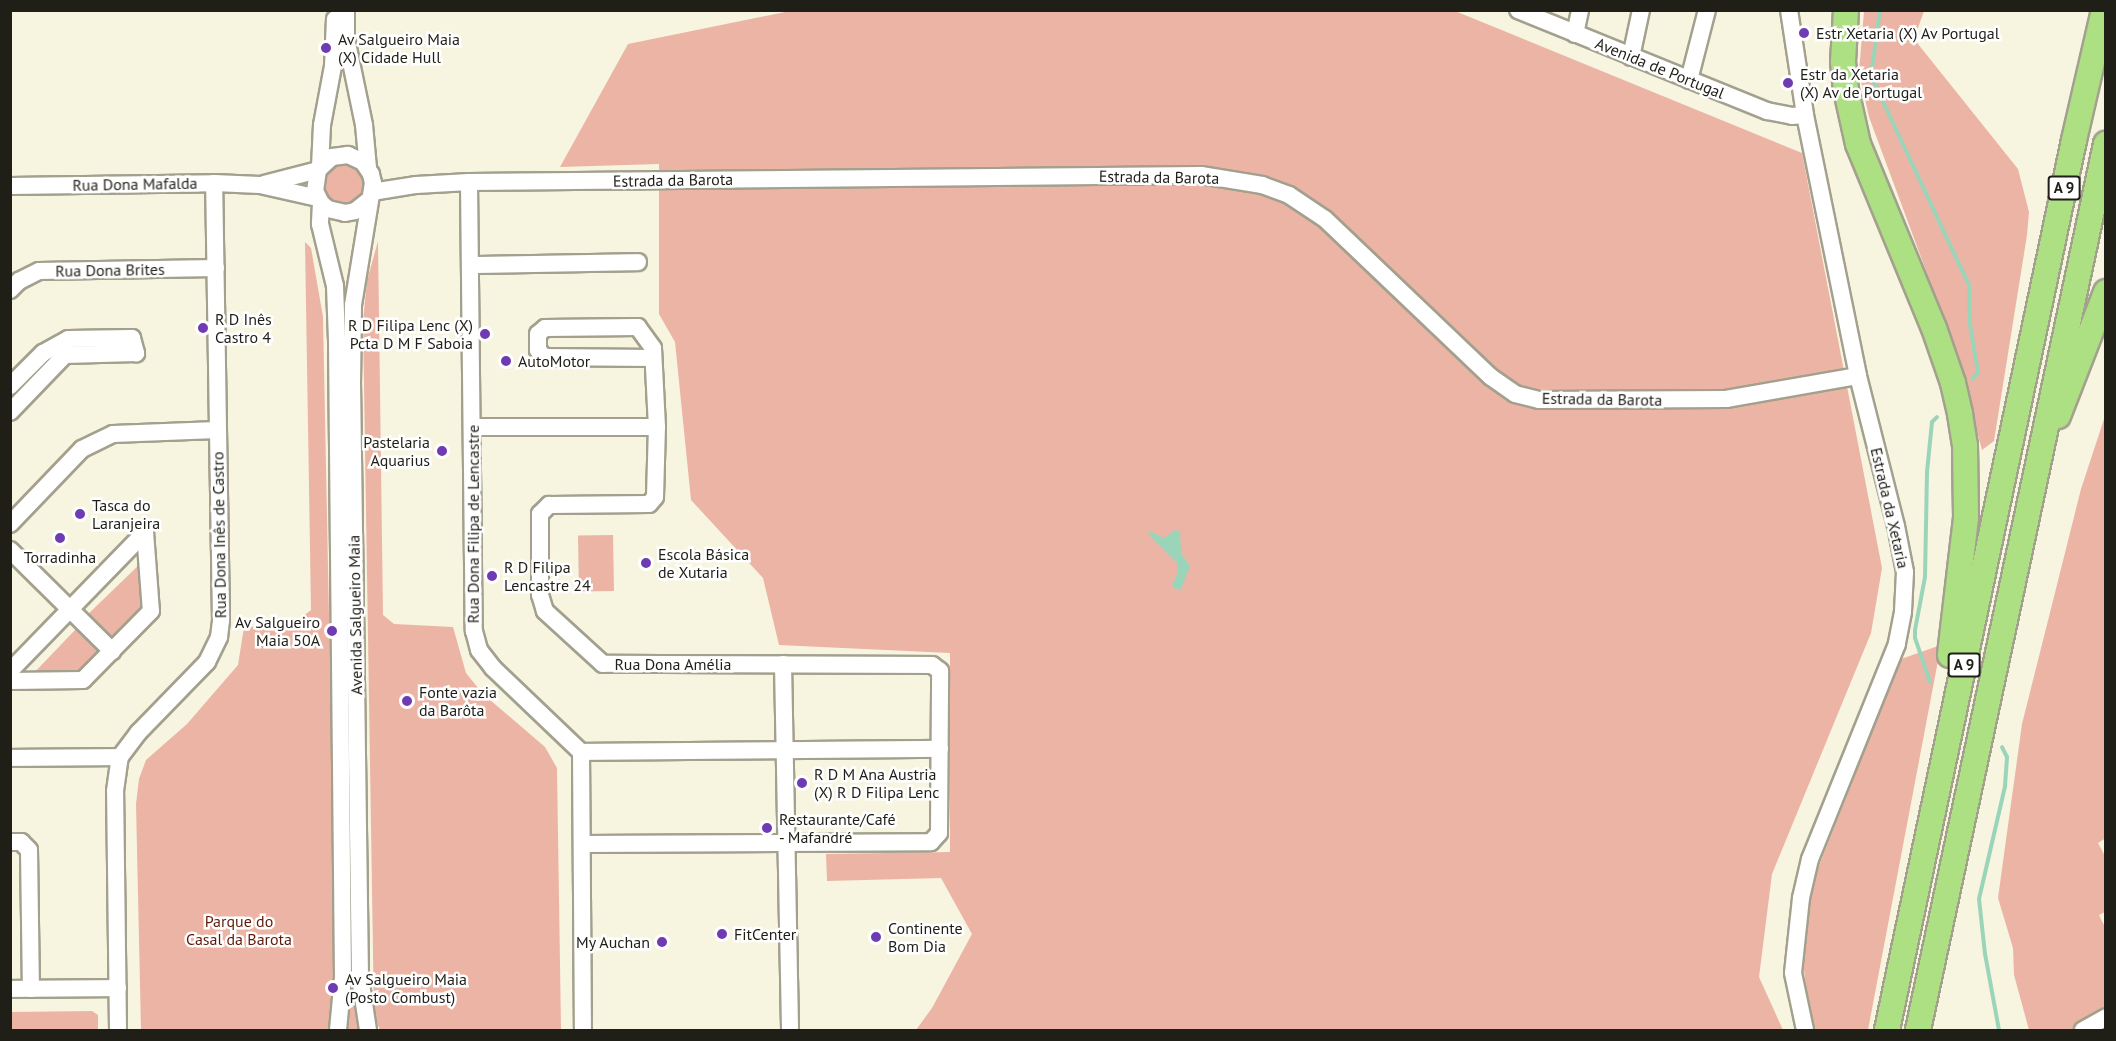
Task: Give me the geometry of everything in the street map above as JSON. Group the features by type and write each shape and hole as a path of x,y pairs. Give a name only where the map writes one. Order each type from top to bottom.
{"highway":[{"path":"1846,10 1843,62 1846,90 1858,144 1943,355 1958,404 1965,445 1964,552 1953,640 1936,728 1932,819"},
{"name":"A 9","path":"1887,1030 2074,140 2104,10"},
{"name":"A 9","path":"1918,1030 2106,144"},
{"path":"2033,480 2106,292"}],"street":[{"name":"Avenida Salgueiro Maia","path":"335,10 333,66 322,125 319,169 314,184 319,201 320,224 335,286 337,322 343,954 342,998 338,1030"},
{"name":"Avenida Salgueiro Maia","path":"346,10 346,38 364,125 370,171 370,196 364,246 353,305 352,374 360,965 364,1015 368,1030"},
{"name":"Avenida de Portugal","path":"1518,10 1767,111 1792,116 1805,115"},
{"path":"1575,34 1580,10"},
{"path":"1631,57 1641,10"},
{"path":"1689,80 1707,10"},
{"name":"Estrada da Xetaria","path":"1789,10 1805,115 1858,376 1899,538 1905,572 1903,612 1898,644 1810,859 1801,898 1793,973 1805,1030"},
{"path":"319,169 332,157 340,155 356,157 370,171"},
{"name":"Rua Dona Mafalda","path":"260,185 319,169"},
{"name":"Estrada da Barota","path":"370,171 416,184"},
{"name":"Estrada da Barota","path":"370,196 416,184 469,182 1190,175 1248,181 1290,195 1325,219 1491,377 1515,394 1539,400 1726,399 1858,376"},
{"name":"Rua Dona Filipa de Lencastre","path":"469,182 474,618 479,650 493,668 582,752"},
{"name":"Rua Dona Mafalda","path":"10,186 214,183 260,185 319,201"},
{"name":"Rua Dona Inês de Castro","path":"118,1030 115,791 120,757 138,733 207,662 219,637 221,620 214,183"},
{"path":"319,201 328,209 345,213 355,212 370,196"},
{"path":"471,265 638,262"},
{"name":"Rua Dona Brites","path":"10,290 19,281 39,271 216,268"},
{"path":"638,327 652,348 653,358 544,357 538,350 538,334 545,328 638,327"},
{"path":"10,386 43,353 68,339 132,338 136,353 65,355 10,412"},
{"name":"Rua Dona Amélia","path":"653,358 657,427 655,497 649,504 549,505 540,514 540,595 545,612 603,664 932,665 939,671 940,749"},
{"path":"472,427 657,427"},
{"path":"10,524 82,449 113,434 217,430"},
{"path":"10,670 145,532 152,611 83,680 10,681"},
{"path":"10,550 112,651"},
{"path":"783,664 790,1030"},
{"path":"582,844 787,841 931,842 939,833 940,749 582,752 582,844 583,1030"},
{"path":"10,758 120,757"},
{"path":"10,842 21,842 29,850 31,989"},
{"path":"10,989 118,988"},
{"path":"2083,1030 2106,1017"}],"green space":[{"path":"795,10 1455,11 1802,153 1882,568 1871,633 1772,874 1759,977 1783,1030 916,1030 932,1008 972,934 941,878 827,881 826,854 950,852 950,653 779,645 763,578 691,500 675,342 659,314 659,164 560,167 628,44"},
{"path":"1864,11 1924,11 1914,39 2018,169 2029,212 2027,235 1994,441 1982,450 1951,338 1869,117 1859,72"},
{"path":"343,162 351,163 358,168 363,175 363,191 358,198 351,203 343,204 335,203 328,198 323,191 322,183 323,175 328,168 335,163"},
{"path":"378,241 383,615 394,624 453,627 466,673 483,694 545,747 557,768 561,1030 380,1030 374,1015 363,321 367,281"},
{"name":"Parque do Casal da Barota","path":"305,242 311,248 323,317 329,616 335,720 332,764 336,994 330,1030 141,1030 136,804 139,779 146,760 187,724 238,665 244,627 291,626 311,610"},
{"path":"2105,416 2106,838 2098,843 2106,858 2105,912 2099,915 2105,927 2105,1015 2076,1030 2029,1030 2014,975 2013,948 1998,898 2022,724 2081,489"},
{"path":"613,535 614,591 579,592 578,536"},
{"path":"142,562 146,611 109,648 82,620"},
{"path":"77,628 102,654 82,674 30,677"},
{"path":"1941,645 1868,1030 1815,1030 1806,990 1801,939 1809,891 1901,659"},
{"path":"351,982 355,1009 360,1030 346,1030"},
{"path":"92,1011 98,1015 98,1029 11,1030 11,1012"}],"shaded area":[{"path":"1148,530 1164,538 1175,530 1180,531 1181,553 1190,566 1181,589 1175,589 1172,585 1178,572 1177,563 1151,537"}],"waterway":[{"path":"1880,10 1871,76 1969,285 1970,324 1978,373 1972,379"},
{"path":"1930,682 1915,638 1915,630 1925,577 1927,472 1932,422 1937,417"},
{"path":"1999,1030 1985,954 1979,899 2005,786 2007,757 2002,747"}],"place":[{"name":"Estr Xetaria (X) Av Portugal","path":"1804,33"},
{"name":"Av Salgueiro Maia (X) Cidade Hull","path":"326,48"},
{"name":"Estr da Xetaria (X) Av de Portugal","path":"1788,83"},
{"name":"R D Inês Castro 4","path":"203,328"},
{"name":"R D Filipa Lenc (X) Pcta D M F Saboia","path":"485,334"},
{"name":"AutoMotor","path":"506,361"},
{"name":"Pastelaria Aquarius","path":"442,451"},
{"name":"Tasca do Laranjeira","path":"80,514"},
{"name":"Torradinha","path":"60,538"},
{"name":"Escola Básica de Xutaria","path":"646,563"},
{"name":"R D Filipa Lencastre 24","path":"492,576"},
{"name":"Av Salgueiro Maia 50A","path":"332,631"},
{"name":"Fonte vazia da Barôta","path":"407,701"},
{"name":"R D M Ana Austria (X) R D Filipa Lenc","path":"802,783"},
{"name":"Restaurante/Café - Mafandré","path":"767,828"},
{"name":"FitCenter","path":"722,934"},
{"name":"Continente Bom Dia","path":"876,937"},
{"name":"My Auchan","path":"662,942"},
{"name":"Av Salgueiro Maia (Posto Combust)","path":"333,988"}]}
